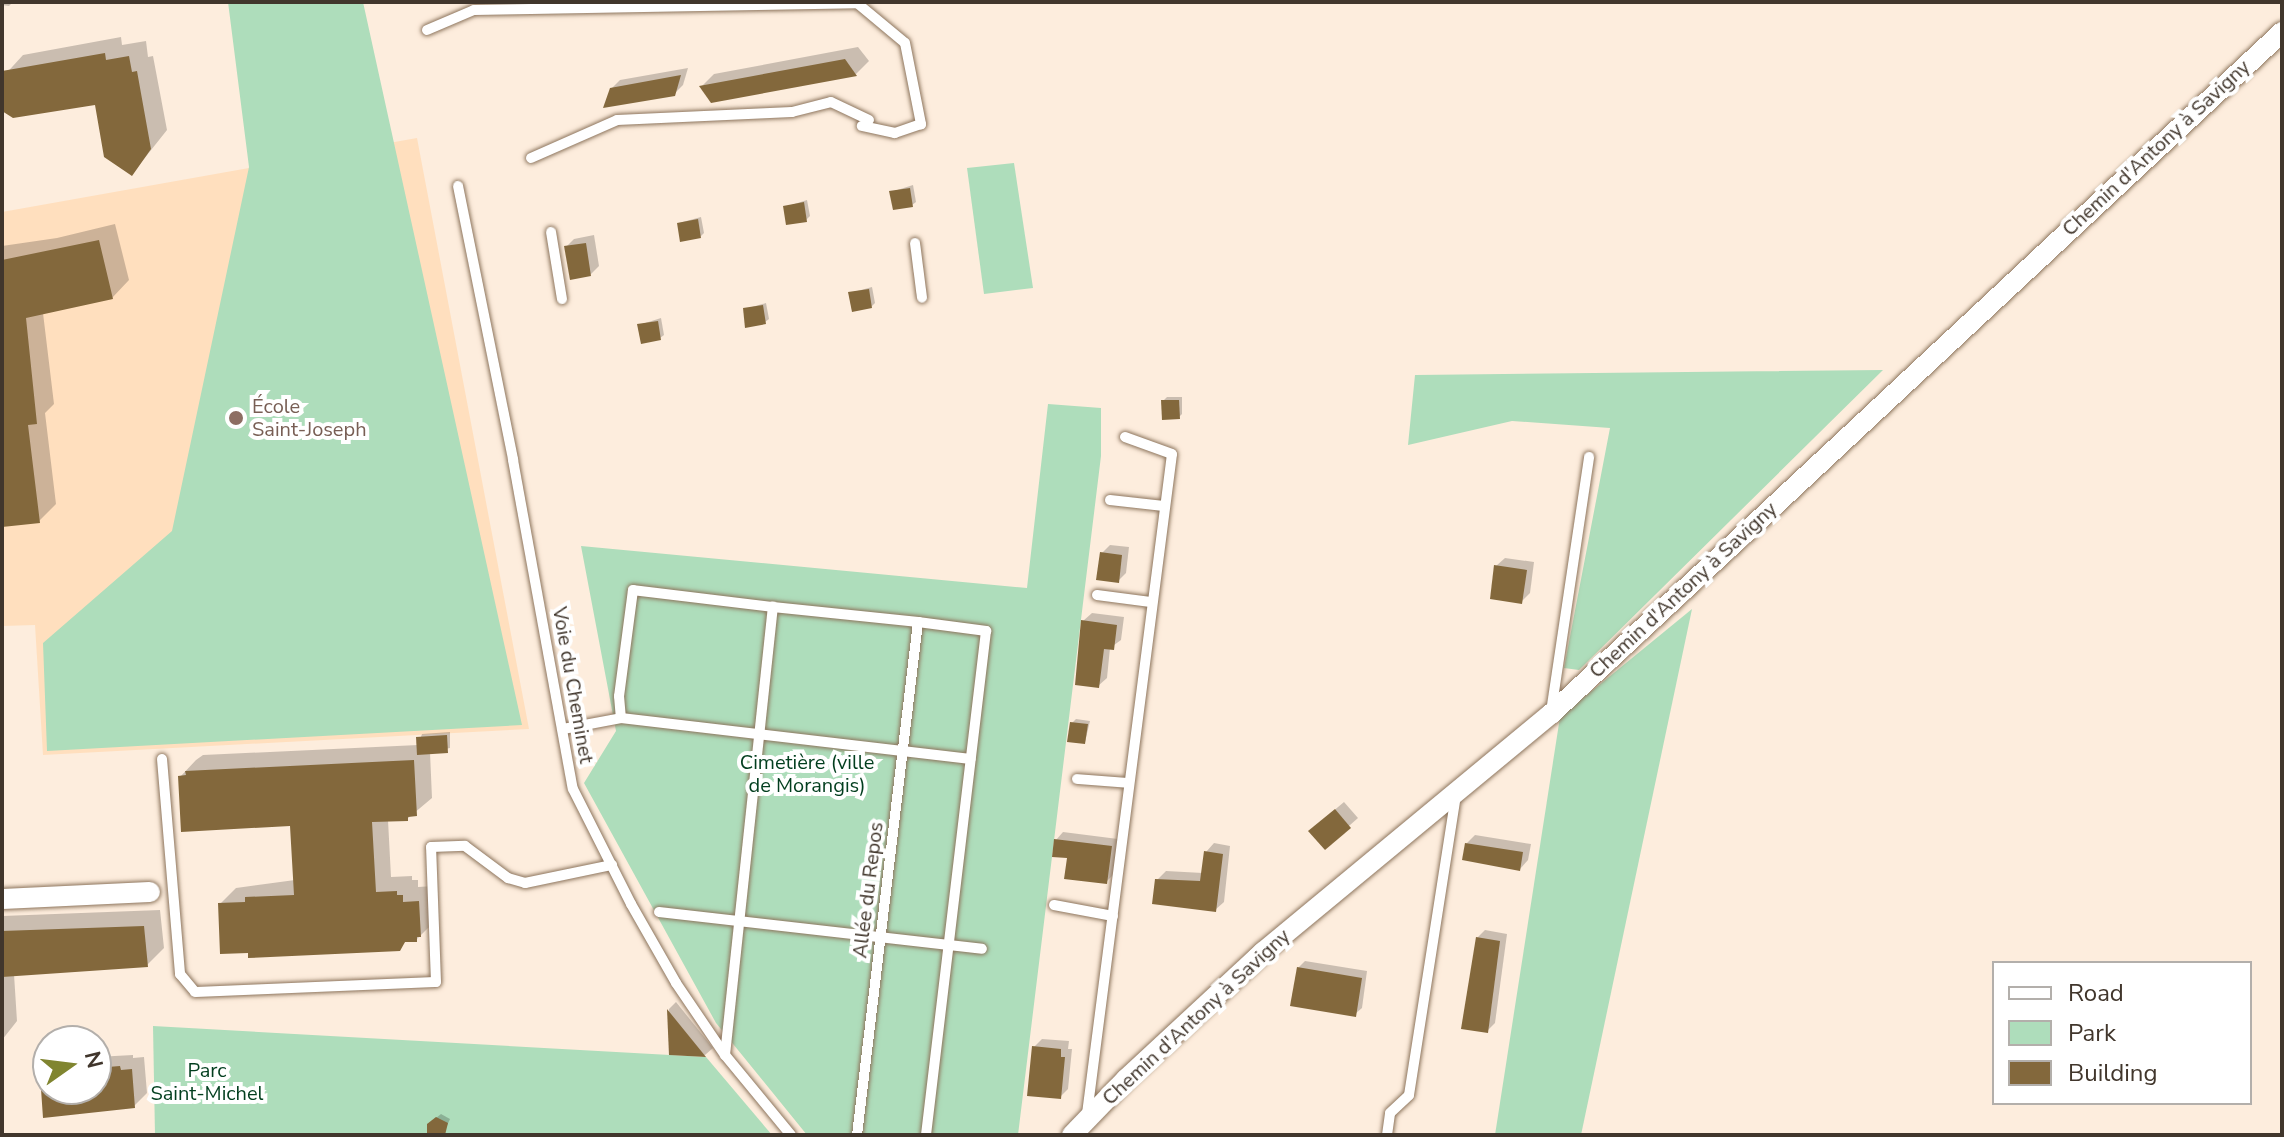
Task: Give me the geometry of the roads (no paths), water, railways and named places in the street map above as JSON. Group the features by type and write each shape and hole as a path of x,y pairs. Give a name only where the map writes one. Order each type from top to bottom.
{"street":[{"name":"Chemin d'Antony à Savigny","path":"1079,1128 1263,952 1551,714 2282,32"},
{"path":"2,899 150,892"}],"lane":[{"path":"427,30 474,10 857,3 905,43 921,124 895,133 866,123 831,102 792,112 617,120 531,158"},
{"name":"Voie du Cheminet","path":"458,186 573,789 676,983 725,1055 791,1135"},
{"path":"551,232 562,299"},
{"path":"915,243 922,298"},
{"path":"1079,1128 1113,916 1172,454 1125,437"},
{"path":"1551,714 1589,457"},
{"path":"1110,500 1164,506"},
{"path":"621,718 619,696 633,590 986,631 926,1135"},
{"path":"1097,595 1151,602"},
{"path":"725,1055 773,607"},
{"name":"Allée du Repos","path":"857,1135 918,622"},
{"path":"563,729 621,718 971,759"},
{"path":"162,759 180,974 195,992 436,982 431,847 465,846 508,878 525,883 612,865"},
{"path":"1077,779 1129,783"},
{"path":"1387,1135 1390,1113 1409,1095 1456,793"},
{"path":"150,892 172,888"},
{"path":"1054,905 1113,916"},
{"path":"659,912 982,949"}],"place":[{"name":"École Saint-Joseph","path":"236,418"}],"park label":[{"name":"Cimetière (ville de Morangis)","path":"807,774"},
{"name":"Parc Saint-Michel","path":"207,1082"}]}
